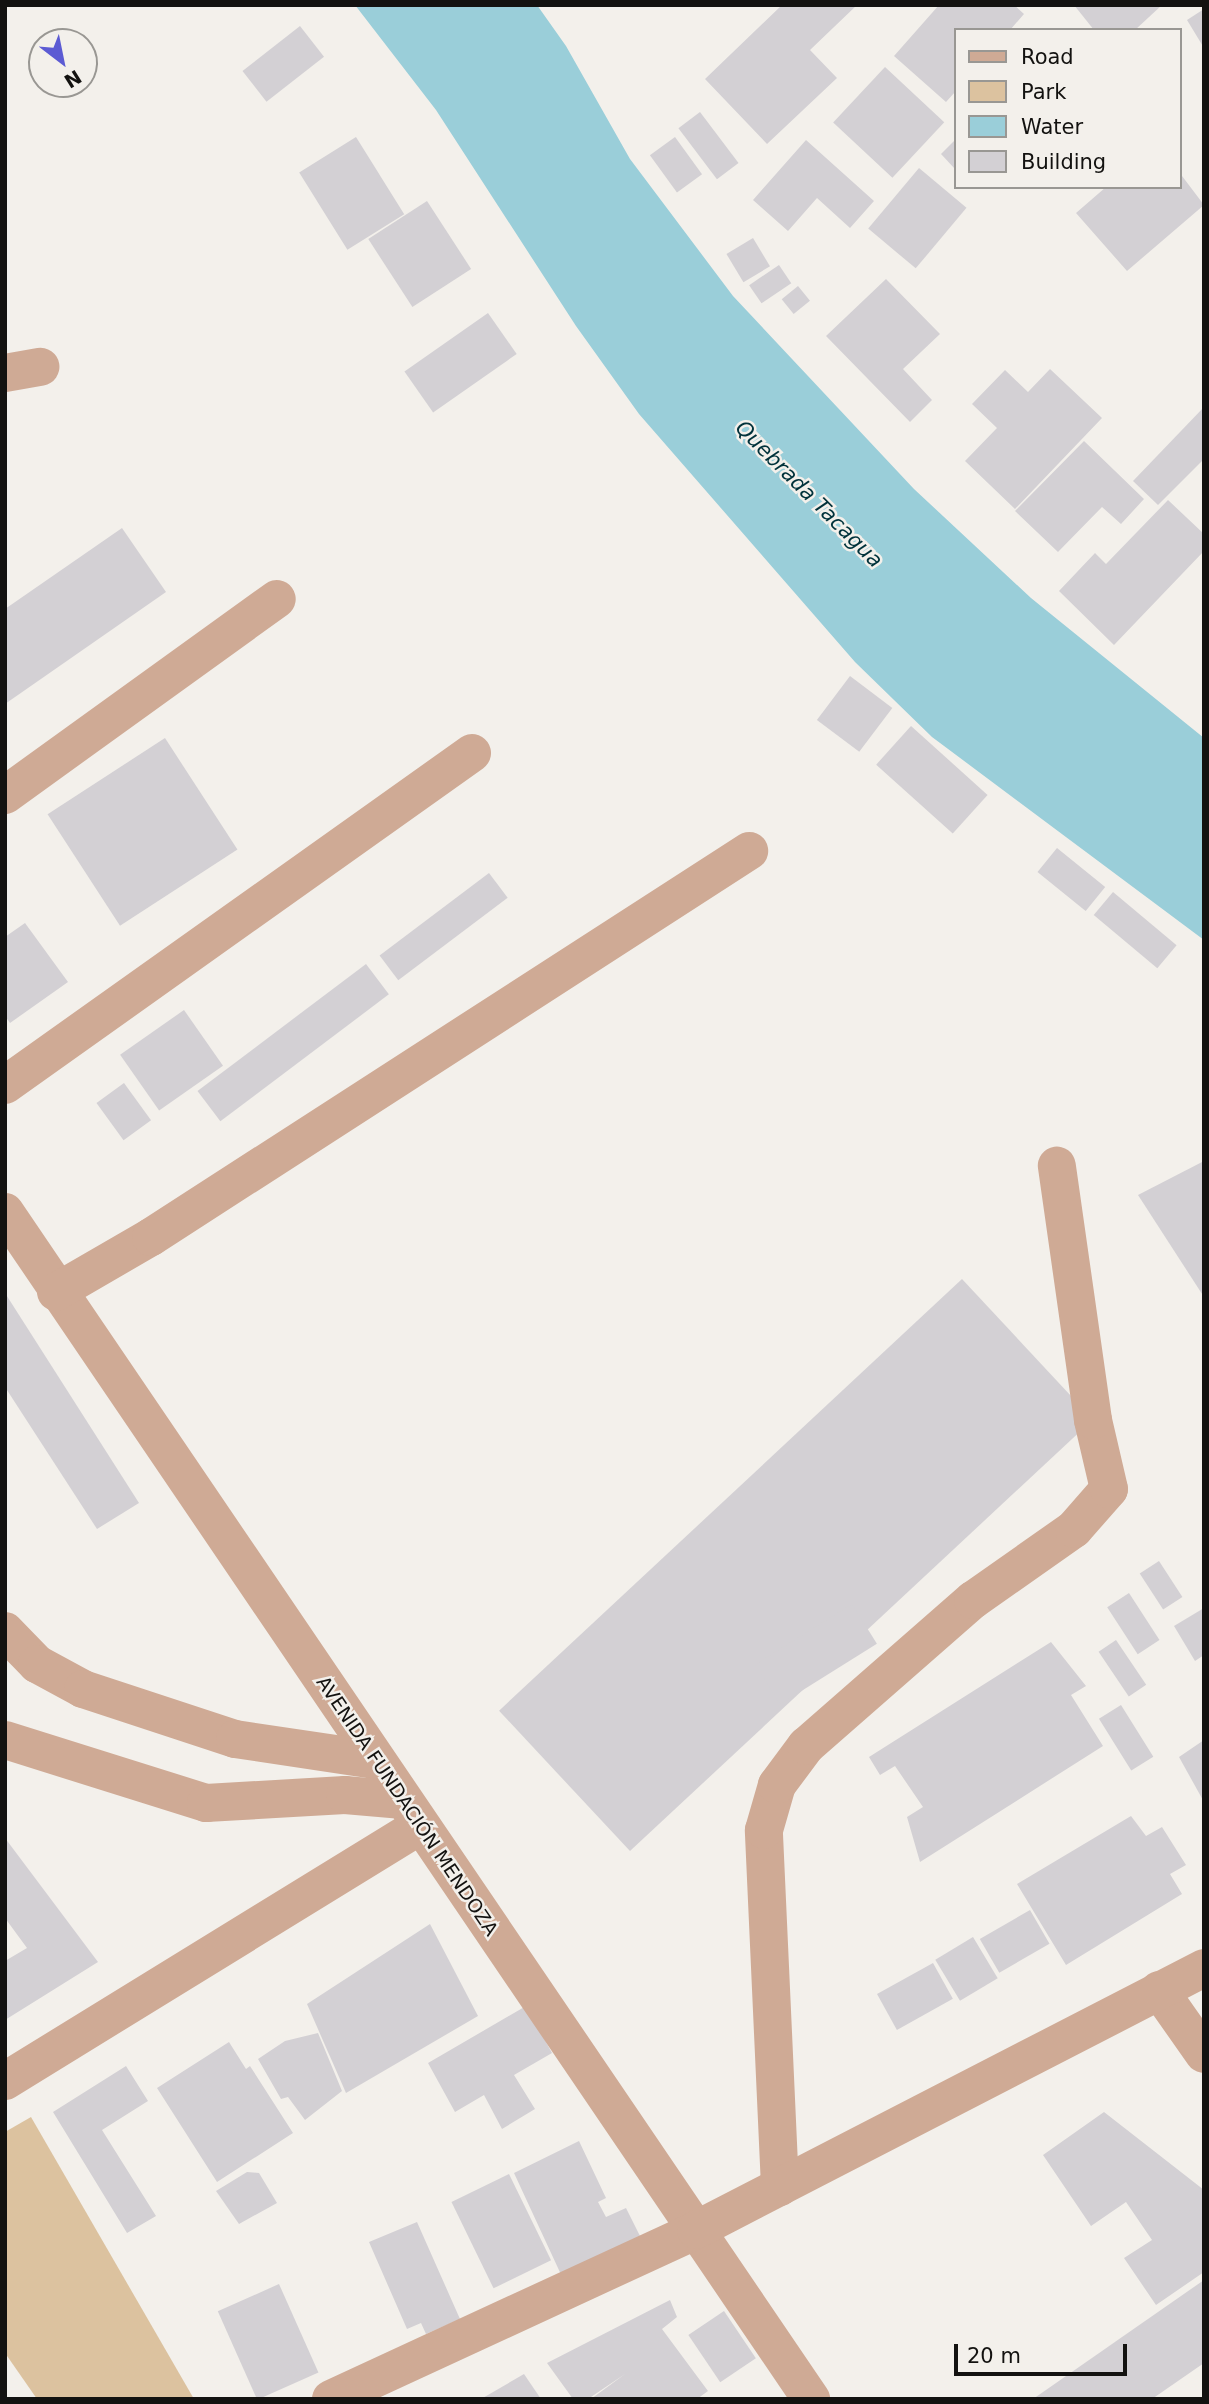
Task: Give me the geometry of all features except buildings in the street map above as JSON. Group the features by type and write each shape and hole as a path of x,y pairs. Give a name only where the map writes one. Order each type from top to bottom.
{"street":[{"path":"5,795 276,599"},
{"path":"5,1086 472,753"},
{"path":"56,1292 151,1237 749,851"},
{"path":"780,2187 764,1830 777,1785 806,1746 973,1600 1074,1529 1109,1489 1093,1420 1057,1166"},
{"name":"AVENIDA FUNDACIÓN MENDOZA","path":"5,1212 56,1292 811,2399"},
{"path":"5,1631 37,1664 83,1689 235,1739 376,1760"},
{"path":"11,1749 206,1803 345,1795 412,1813"},
{"path":"5,2081 412,1813"},
{"path":"332,2399 696,2230 1204,1968"},
{"path":"1159,1990 1204,2054"}],"green space":[{"path":"31,2117 194,2399 37,2399 5,2353 5,2132"}],"water":[{"name":"Quebrada Tacagua","path":"355,5 537,5 566,46 630,159 733,296 914,489 1031,598 1204,738 1204,940 932,737 855,662 639,414 576,326 436,110"}]}
